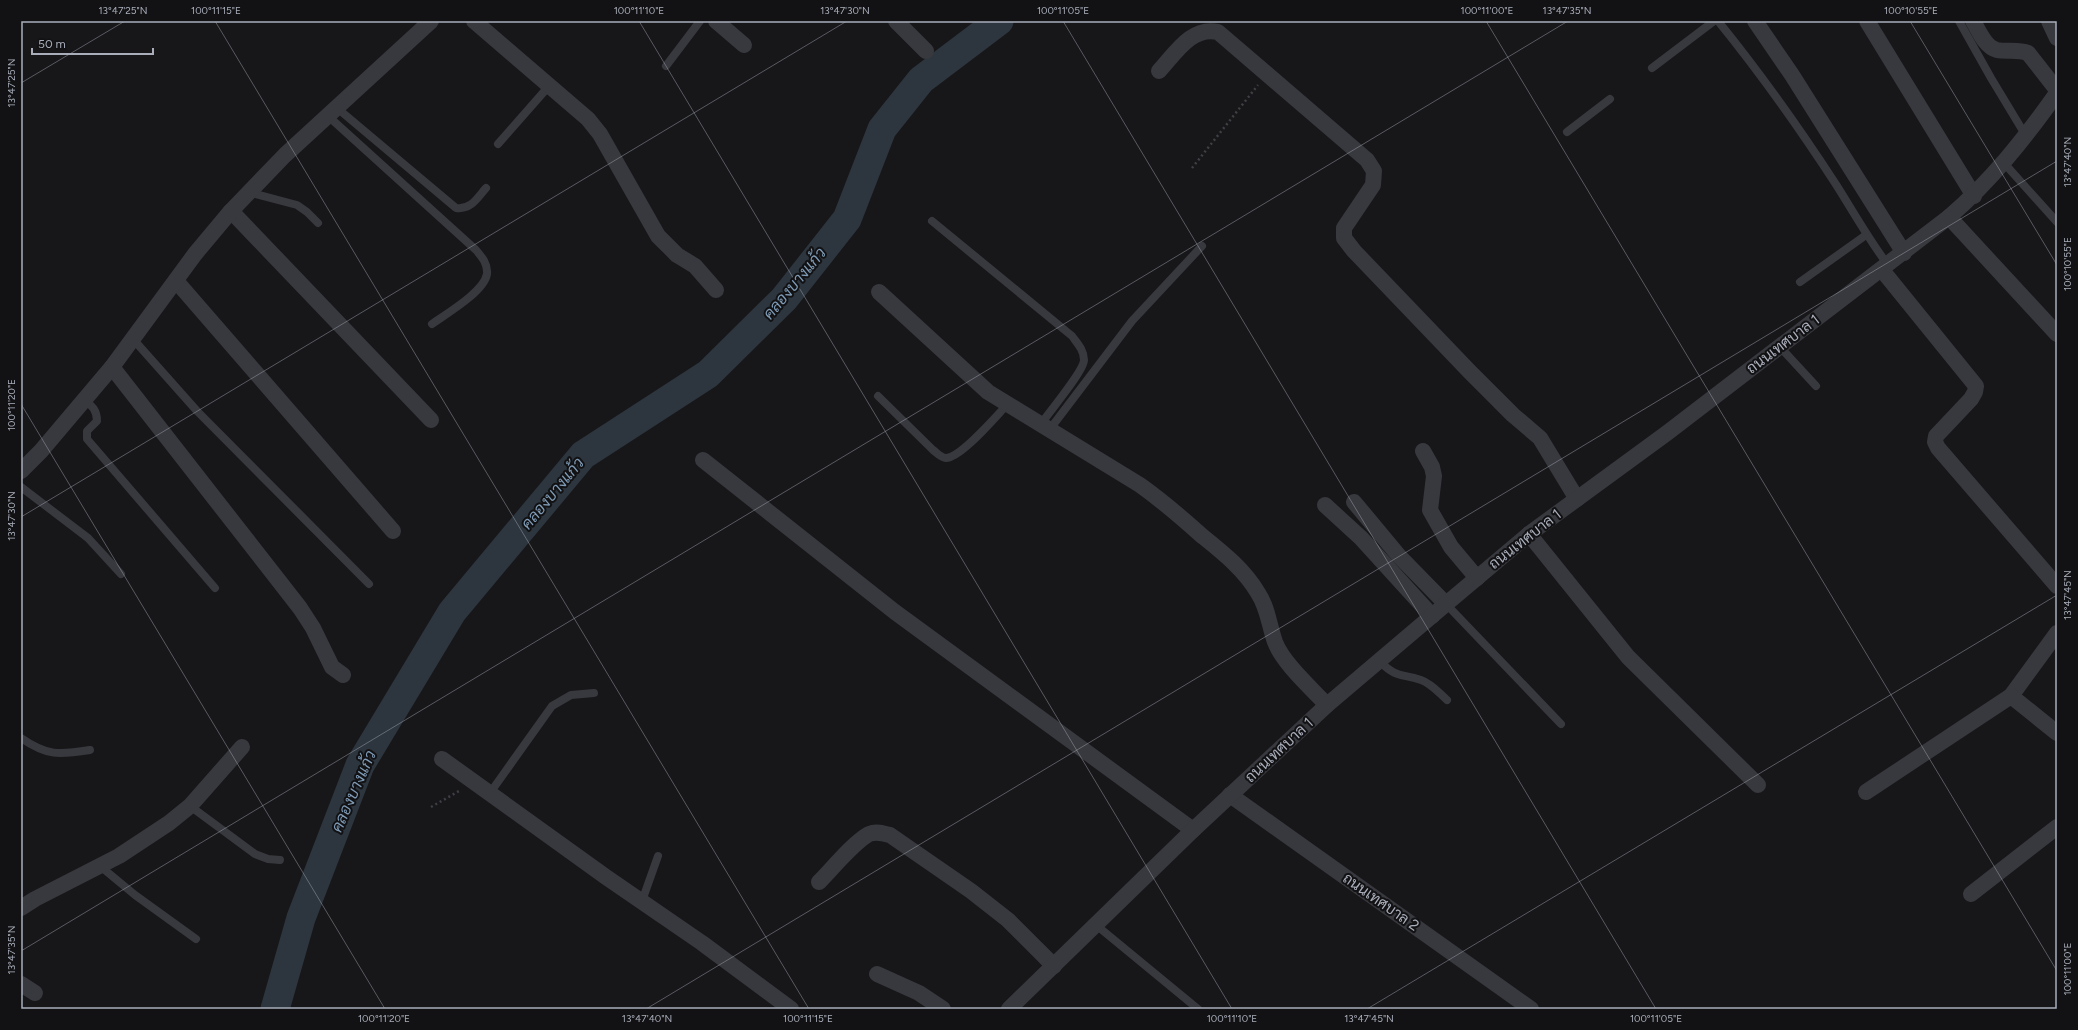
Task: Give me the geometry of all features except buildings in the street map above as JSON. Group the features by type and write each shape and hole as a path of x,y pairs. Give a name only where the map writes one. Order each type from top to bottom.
{"street":[{"path":"21,471 112,367 176,282 195,254 248,192 353,91 432,21"},
{"path":"474,21 588,119 600,134 658,236 677,255 695,266 716,290"},
{"path":"716,21 744,44"},
{"path":"896,21 926,51"},
{"path":"1755,21 1792,75 1904,253"},
{"path":"1867,21 1974,196"},
{"path":"1973,21 1985,42 1996,50 2028,53 2057,90"},
{"path":"2049,21 2057,38"},
{"path":"1159,71 1190,38 1201,31 1209,30 1218,32 1367,160 1374,171 1373,184 1344,228 1344,238 1354,251 1470,372 1513,415 1540,438 1577,499"},
{"name":"ถนนเทศบาล 1","path":"1009,1009 1193,830 1327,705 1529,534 1885,268 1974,196 2026,136 2057,93"},
{"path":"231,211 431,420"},
{"path":"1949,217 2057,334"},
{"path":"1885,268 1976,386 1971,400 1936,436 1935,442 1938,448 2057,586"},
{"path":"176,282 393,531"},
{"path":"879,292 988,392 1150,493 1232,561 1247,576 1259,594 1266,609 1275,643 1282,654 1327,705"},
{"path":"112,367 300,608 313,628 332,667 343,675"},
{"path":"1423,451 1432,467 1434,476 1430,510 1451,547 1477,578"},
{"path":"703,460 895,612 1193,830"},
{"path":"1354,502 1399,556 1446,604"},
{"path":"1325,505 1361,538 1432,616"},
{"path":"1529,534 1628,657 1758,785"},
{"path":"1866,792 2011,696 2057,633"},
{"path":"2011,696 2057,733"},
{"path":"21,908 126,852 190,806 242,746"},
{"path":"442,758 702,943 791,1009"},
{"name":"ถนนเทศบาล 2","path":"1230,795 1531,1009"},
{"path":"1971,894 2057,827"},
{"path":"820,882 859,842 869,834 879,832 890,835 972,891 1008,920 1054,966"},
{"path":"877,974 918,993 943,1009"},
{"path":"21,984 35,993"}],"lane":[{"path":"666,66 700,21"},
{"path":"1652,68 1714,21"},
{"path":"1718,21 1760,72 1838,186 1885,268"},
{"path":"1959,21 1990,78 2026,136"},
{"path":"498,144 550,86"},
{"path":"1567,132 1610,99"},
{"path":"332,112 456,208 463,209 470,206 486,188"},
{"path":"332,112 485,260 487,274 482,285 470,296 432,324"},
{"path":"2004,163 2057,222"},
{"path":"248,192 297,205 318,223"},
{"path":"932,221 1072,336 1082,349 1084,361 1076,377 1045,427"},
{"path":"1800,282 1866,235"},
{"path":"1045,427 1132,320 1202,246"},
{"path":"133,339 197,411 369,584"},
{"path":"1780,347 1816,386"},
{"path":"878,396 933,450 941,457 948,458 959,453 1007,404"},
{"path":"84,399 94,407 97,414 97,421 87,430 87,438 215,588"},
{"path":"21,487 88,538 121,574"},
{"path":"1446,604 1560,724"},
{"path":"1379,661 1395,674 1422,680 1432,686 1447,700"},
{"path":"490,793 552,706 571,695 594,693"},
{"path":"21,738 31,745 50,753 61,754 90,750"},
{"path":"190,806 255,854 268,859 280,860"},
{"path":"642,901 658,856"},
{"path":"100,866 135,895 196,939"},
{"path":"1096,925 1198,1009"}],"path":[{"path":"1192,168 1267,74"},
{"path":"431,807 475,782"}],"waterway":[{"name":"คลองบางแก้ว","path":"275,1009 301,918 360,765 452,612 583,455 708,374 784,299 847,219 882,129 921,80 999,21"}]}
